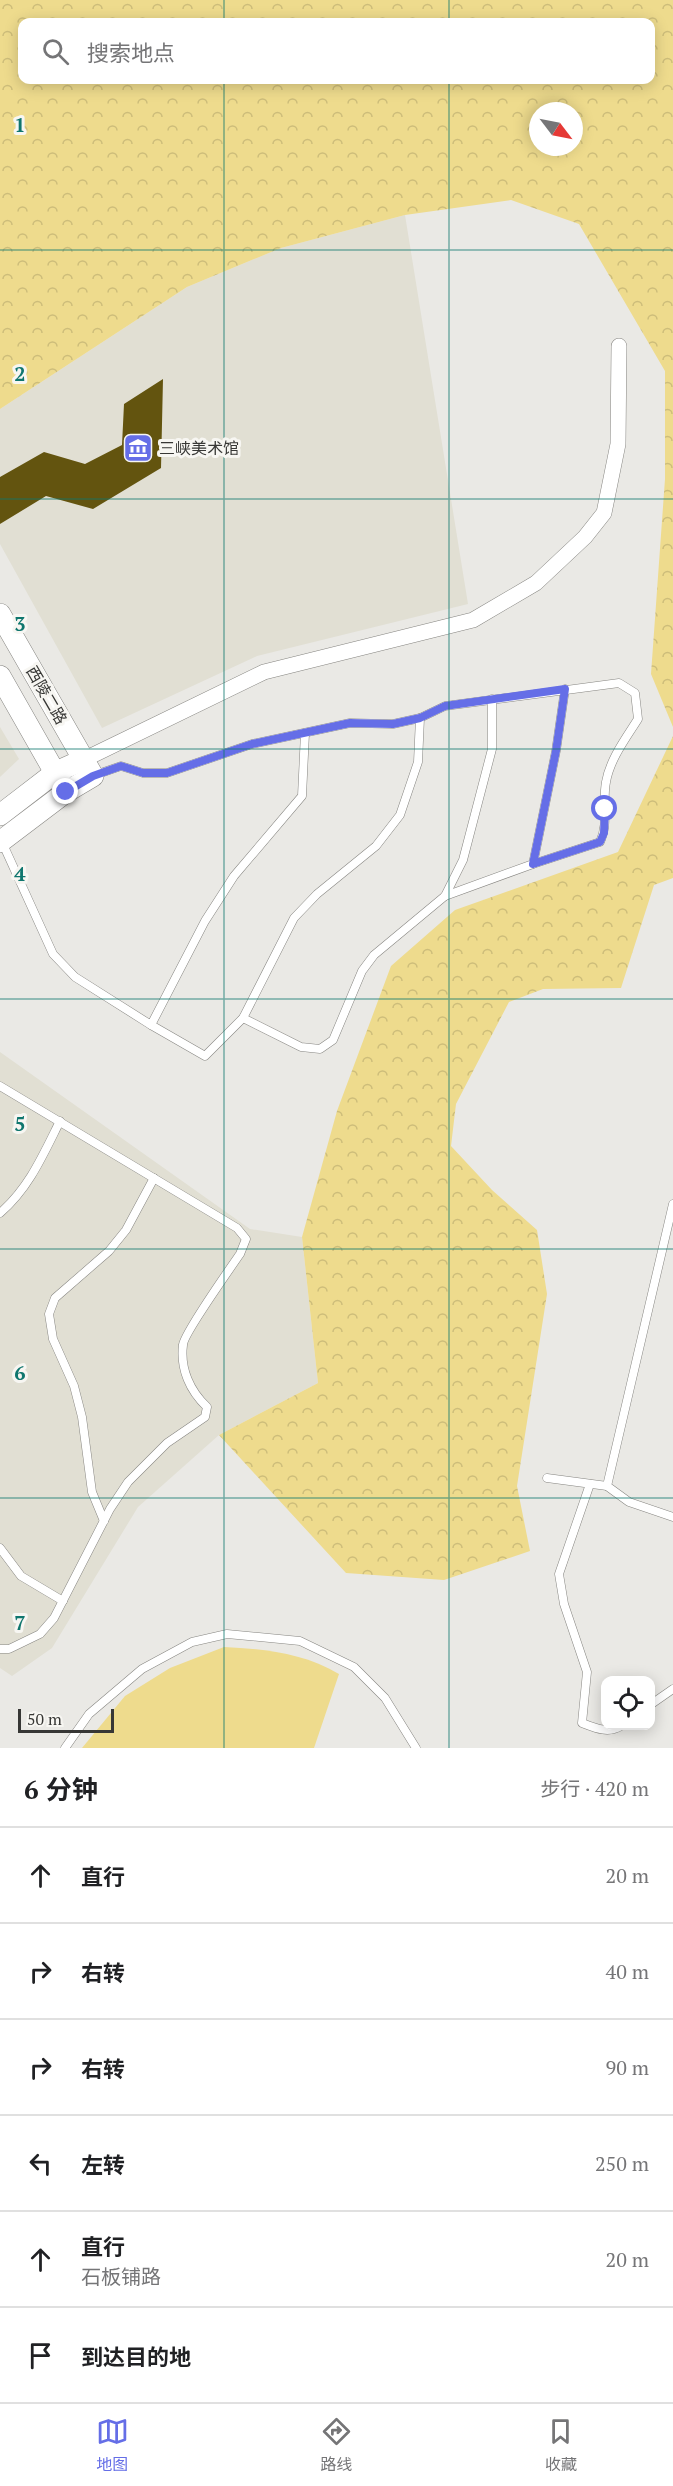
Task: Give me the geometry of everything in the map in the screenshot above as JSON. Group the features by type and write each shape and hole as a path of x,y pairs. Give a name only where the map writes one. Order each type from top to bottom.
{"main road":[{"name":"西陵二路","path":"0,614 89,767"},
{"name":"西陵二路","path":"0,676 66,792"},
{"path":"0,815 56,772 89,767"},
{"path":"1,841 66,792 89,767"}],"street":[{"path":"89,767 264,672 473,620 536,583 585,537 604,513 618,444 619,346"}],"lane":[{"path":"89,767 121,766 143,773 167,773 252,744 350,723 393,724 420,718 445,706 619,683 635,693 638,719 621,745 606,782 604,833 600,842 445,896 374,955 362,971 333,1040 320,1049 301,1047 243,1018"},
{"path":"533,864 556,751 565,689"},
{"path":"445,896 463,860 492,749 492,699"},
{"path":"1,841 53,954 75,977 205,1056 243,1018 294,918 317,894 376,846 400,815 418,762 420,718"},
{"path":"152,1025 205,921 234,876 302,796 305,733"},
{"path":"0,1086 237,1228 246,1239 240,1254 182,1342 184,1370 192,1390 207,1407 205,1417 167,1443 128,1482 104,1521 54,1618 40,1634 9,1649 0,1649"},
{"path":"0,1213 34,1174 60,1121"},
{"path":"104,1521 92,1492 82,1417 74,1386 53,1339 49,1314 55,1298 110,1251 126,1230 154,1178"},
{"path":"607,1486 673,1204"},
{"path":"547,1478 607,1486 629,1502 673,1516"},
{"path":"590,1484 559,1574 564,1604 587,1672 582,1723 601,1730"},
{"path":"0,1548 21,1576 63,1601"},
{"path":"65,1748 89,1714 142,1669 192,1642 227,1634 300,1641 354,1667 385,1698 416,1748"},
{"path":"655,1702 673,1689"}],"shaded area":[{"path":"405,215 468,604 257,656 102,728 0,544 0,409 187,287 281,248"},
{"path":"0,727 19,759 0,777"},
{"path":"0,1052 250,1229 302,1237 318,1383 219,1435 138,1507 52,1648 12,1676 0,1668"}],"green space":[{"path":"0,0 673,0 673,727 651,674 665,479 665,371 579,224 511,200 405,215 281,248 187,287 0,409"},
{"path":"673,736 673,878 654,885 621,988 543,989 509,1002 456,1104 451,1146 492,1190 537,1230 547,1294 517,1486 530,1551 444,1580 346,1573 219,1435 318,1383 302,1237 337,1111 391,966 455,910 618,852"},
{"path":"224,1647 283,1653 312,1661 339,1674 314,1748 82,1748 125,1696 170,1668"}],"building":[{"name":"三峡美术馆","path":"163,379 161,468 93,509 46,496 0,524 0,477 44,452 85,464 122,445 124,404"}],"place":[{"name":"三峡美术馆","path":"138,448"}],"route":[{"path":"66,792 93,776 121,766 143,773 167,773 252,744 350,723 393,724 420,718 445,706 565,689 556,751 533,864 600,842 604,833 605,809"}]}
